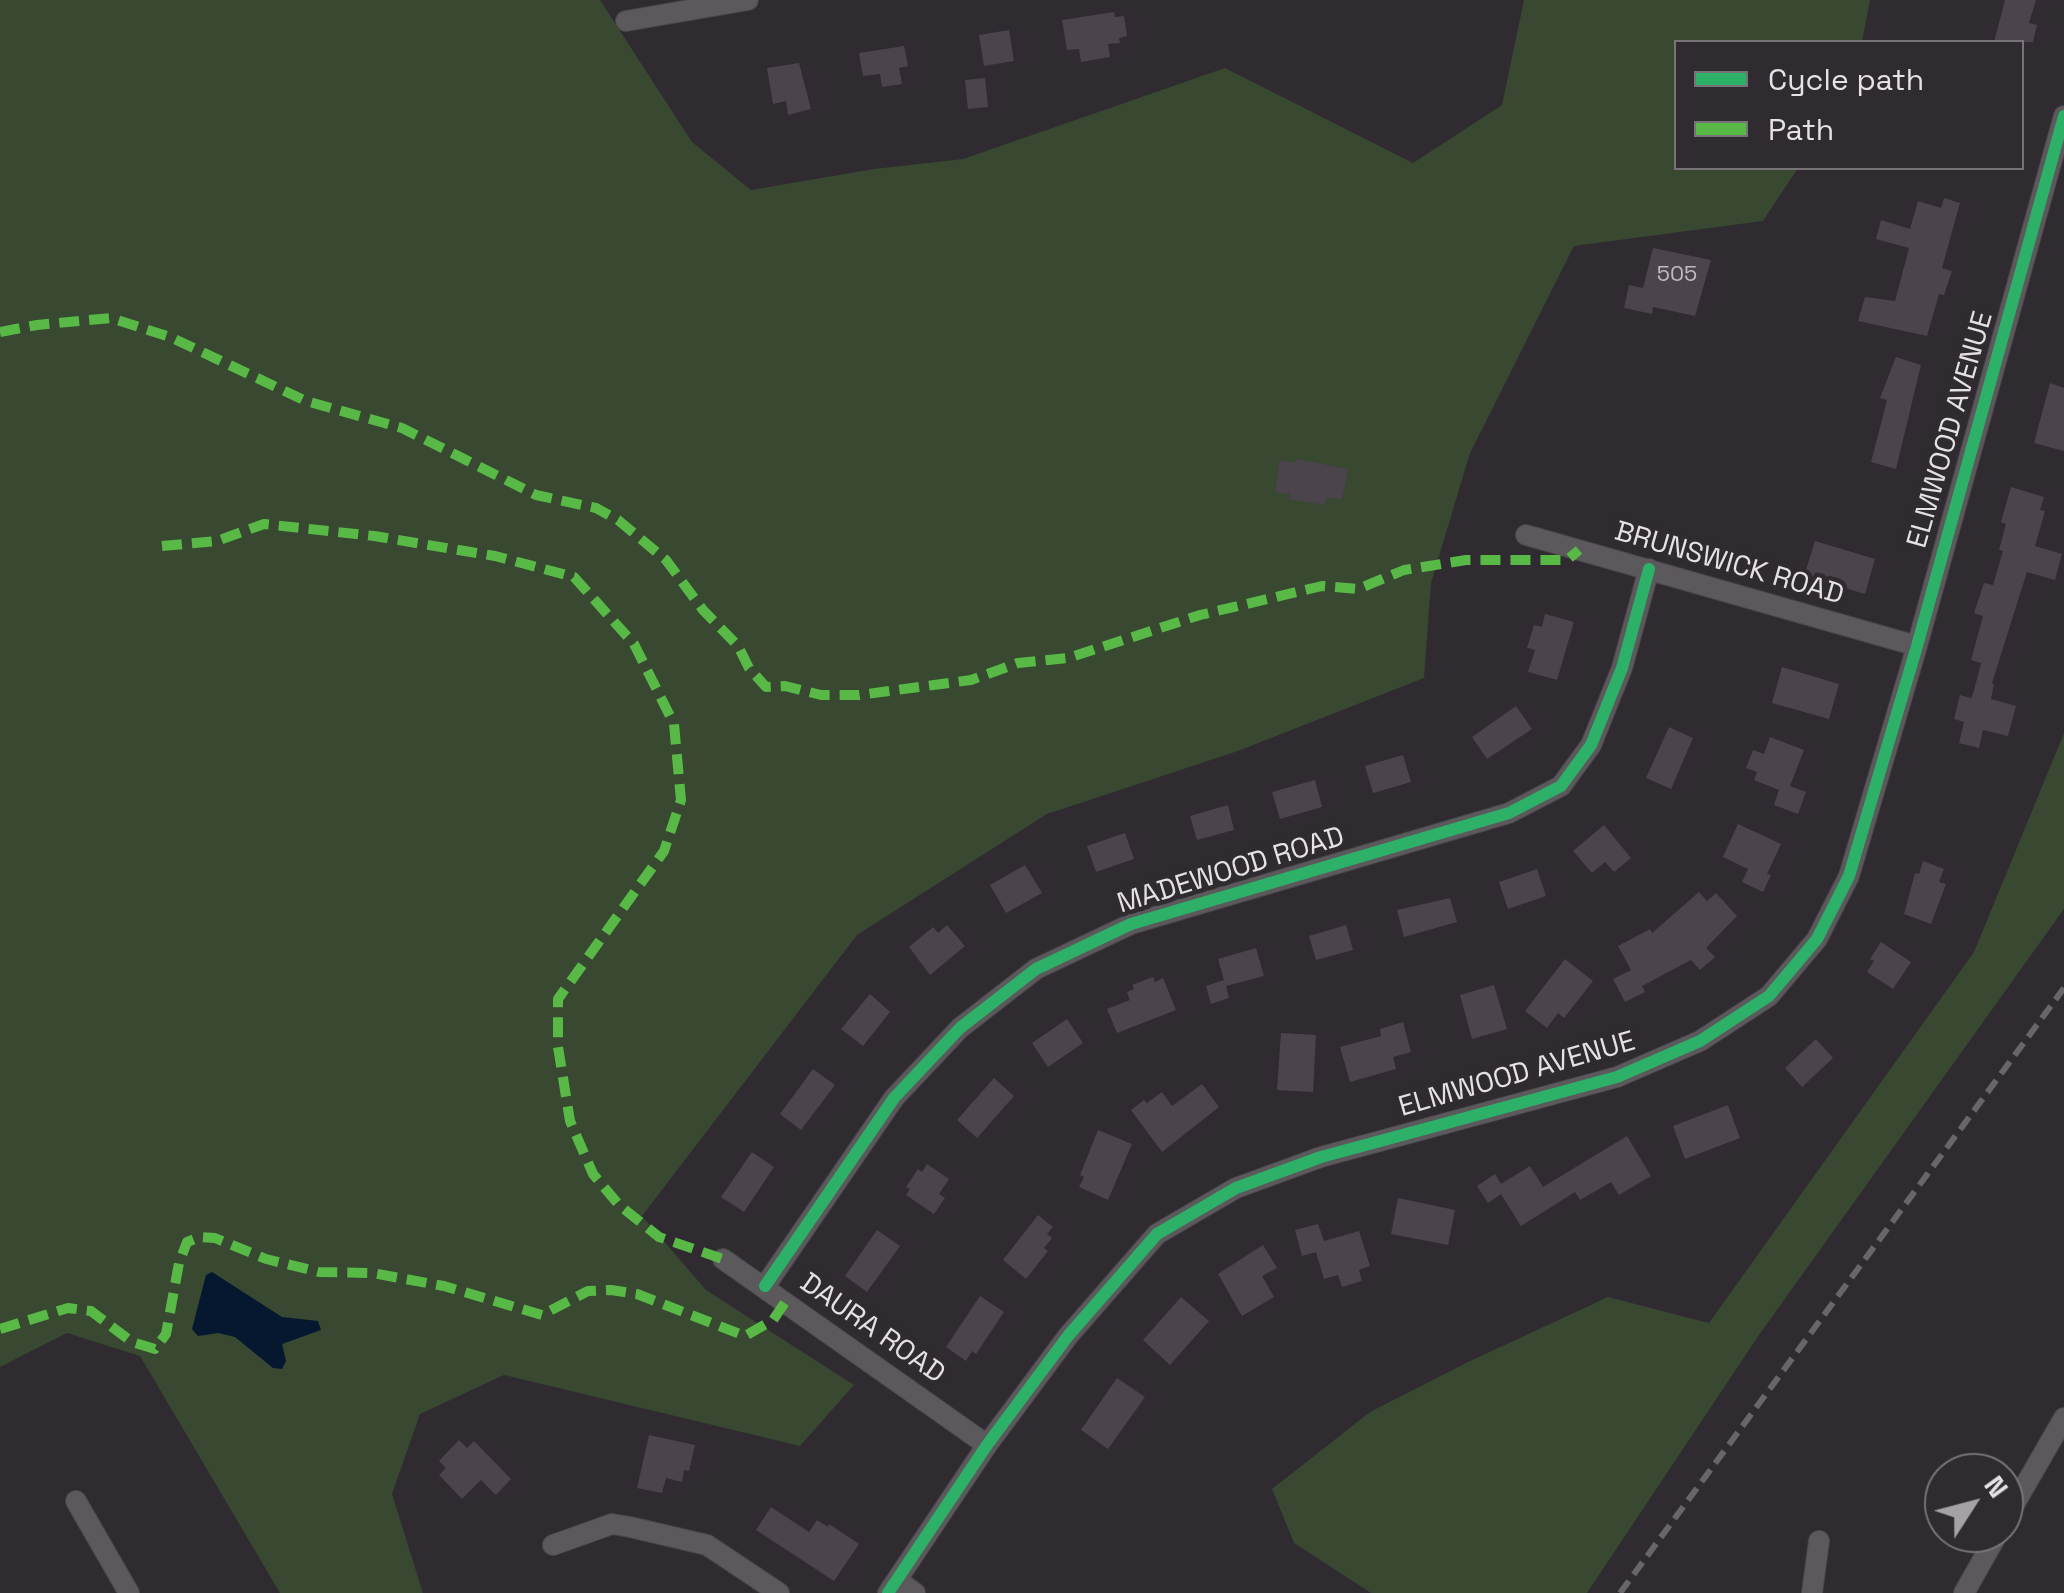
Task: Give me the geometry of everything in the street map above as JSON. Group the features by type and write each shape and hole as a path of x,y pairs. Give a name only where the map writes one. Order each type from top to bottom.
{"street":[{"path":"626,21 748,0"},
{"name":"ELMWOOD AVENUE","path":"892,1586 1068,1336 1157,1234 1236,1188 1320,1156 1617,1077 1700,1041 1769,996 1816,940 1848,876 1917,646 2064,116"},
{"name":"BRUNSWICK ROAD","path":"1526,534 1917,646"},
{"name":"MADEWOOD ROAD","path":"765,1286 894,1098 960,1028 1036,969 1131,924 1509,814 1560,786 1591,745 1622,668 1650,570"},
{"name":"DAURA ROAD","path":"723,1259 988,1445"},
{"path":"2024,1487 2064,1418"},
{"path":"76,1500 129,1593"},
{"path":"554,1545 612,1524 630,1527 708,1545 779,1593"},
{"path":"1812,1593 1818,1541"},
{"path":"1964,1593 1987,1553"},
{"path":"892,1586 915,1593"}],"green space":[{"path":"0,0 600,0 692,142 751,190 963,159 1225,68 1413,163 1502,105 1524,0 1870,0 1862,40 1674,40 1674,170 1797,170 1763,221 1574,246 1470,453 1431,583 1424,678 1238,751 1047,814 857,935 642,1216 706,1290 854,1385 800,1446 504,1375 420,1414 392,1494 423,1593 280,1593 140,1356 67,1333 0,1367"},
{"path":"2064,733 2064,909 1759,1335 1587,1593 1371,1593 1294,1543 1272,1489 1370,1412 1608,1297 1709,1323 1974,952"}],"water":[{"path":"212,1272 282,1317 318,1321 321,1330 282,1344 286,1361 282,1369 273,1368 235,1337 218,1333 198,1336 192,1329 206,1275"}],"building":[{"path":"2005,0 2036,0 2029,23 2037,25 2033,42 1995,40"},
{"path":"1114,12 1115,17 1124,16 1127,36 1119,38 1120,43 1108,44 1110,57 1081,62 1079,49 1067,50 1062,20"},
{"path":"1009,30 1014,61 984,66 979,35"},
{"path":"904,46 908,66 899,68 902,84 882,87 880,74 863,76 859,53"},
{"path":"799,63 811,109 788,115 786,101 773,104 767,68"},
{"path":"985,78 988,107 968,109 965,80"},
{"path":"1944,198 1960,203 1942,268 1952,271 1944,295 1939,294 1927,336 1858,321 1865,297 1895,301 1909,248 1876,239 1881,220 1910,229 1918,201 1941,208"},
{"path":"1653,248 1711,260 1695,316 1653,307 1652,314 1624,308 1629,285 1643,288"},
{"path":"1896,357 1921,365 1896,469 1871,462 1887,400 1880,398"},
{"path":"2050,383 2064,388 2064,451 2034,443"},
{"path":"1296,459 1348,469 1342,500 1326,497 1325,505 1289,499 1290,494 1275,492 1280,460 1296,463"},
{"path":"2011,487 2044,497 2040,510 2045,511 2035,546 2062,554 2055,580 2027,572 1992,683 1991,699 2016,706 2008,736 1983,730 1979,748 1959,743 1964,722 1954,719 1960,695 1971,698 1973,694 1981,663 1971,660 1983,616 1974,613 1984,583 1993,585 2003,551 1999,550 2006,524 2001,522"},
{"path":"1815,541 1875,559 1865,594 1804,576"},
{"path":"1545,614 1574,622 1557,680 1528,672 1535,650 1527,648 1534,625 1542,627"},
{"path":"1782,667 1839,684 1829,719 1772,703"},
{"path":"1516,706 1532,729 1487,759 1472,737"},
{"path":"1669,727 1693,738 1671,789 1646,778"},
{"path":"1770,737 1804,750 1790,786 1806,792 1798,814 1774,805 1779,790 1754,780 1757,772 1746,768 1753,750 1764,754"},
{"path":"1403,755 1411,782 1373,793 1365,766"},
{"path":"1315,780 1322,807 1280,819 1272,792"},
{"path":"1228,805 1234,830 1197,840 1190,816"},
{"path":"1738,824 1781,844 1763,892 1742,882 1748,869 1723,857"},
{"path":"1604,825 1631,858 1614,872 1605,862 1592,873 1573,851"},
{"path":"1125,833 1134,859 1096,872 1087,846"},
{"path":"1923,861 1944,869 1939,882 1946,884 1931,924 1904,914 1915,873 1919,874"},
{"path":"1025,865 1042,893 1006,913 990,885"},
{"path":"1537,869 1546,896 1508,909 1499,882"},
{"path":"1699,892 1707,901 1716,893 1737,916 1706,948 1715,957 1700,970 1691,960 1642,986 1645,992 1625,1002 1613,979 1631,970 1618,946 1650,929 1652,933"},
{"path":"1450,898 1457,922 1404,937 1397,910"},
{"path":"947,925 965,946 930,975 909,947 933,927 938,933"},
{"path":"1346,925 1353,950 1316,960 1309,936"},
{"path":"1881,942 1911,962 1893,989 1867,972"},
{"path":"1256,948 1264,976 1226,986 1229,998 1211,1004 1206,986 1224,980 1218,959"},
{"path":"1565,959 1593,981 1564,1018 1558,1013 1547,1028 1525,1011"},
{"path":"1153,977 1155,982 1163,978 1176,1010 1117,1033 1107,1009 1130,1000 1127,992 1134,989 1132,985"},
{"path":"1494,985 1507,1029 1472,1039 1460,995"},
{"path":"870,994 890,1012 863,1046 841,1029"},
{"path":"1067,1019 1083,1043 1048,1067 1032,1043"},
{"path":"1403,1022 1411,1052 1393,1057 1396,1069 1350,1082 1340,1047 1381,1036 1380,1029"},
{"path":"1281,1033 1316,1035 1313,1092 1277,1090"},
{"path":"1816,1039 1833,1058 1802,1087 1785,1068"},
{"path":"813,1069 835,1085 801,1130 780,1114"},
{"path":"994,1078 1014,1096 977,1138 957,1120"},
{"path":"1202,1084 1219,1107 1162,1152 1131,1110 1162,1092 1172,1106"},
{"path":"1728,1105 1740,1138 1685,1159 1673,1126"},
{"path":"1098,1130 1132,1144 1108,1200 1079,1187"},
{"path":"1627,1136 1651,1176 1619,1195 1611,1182 1580,1200 1575,1192 1521,1226 1501,1194 1488,1203 1477,1186 1495,1174 1501,1184 1530,1166 1543,1187"},
{"path":"752,1152 774,1167 744,1212 721,1197"},
{"path":"927,1164 949,1179 939,1194 945,1198 934,1214 906,1195 910,1189 906,1187 918,1169 922,1172"},
{"path":"1398,1198 1455,1210 1448,1245 1391,1234"},
{"path":"1038,1215 1053,1227 1047,1234 1052,1238 1044,1248 1048,1251 1026,1279 1003,1260"},
{"path":"1318,1224 1324,1241 1359,1231 1370,1266 1359,1270 1362,1281 1342,1287 1338,1275 1324,1279 1316,1252 1302,1256 1295,1230"},
{"path":"877,1230 900,1246 867,1292 845,1276"},
{"path":"1263,1245 1277,1268 1262,1276 1274,1297 1242,1316 1218,1274"},
{"path":"980,1296 1004,1312 976,1354 972,1351 966,1361 946,1347"},
{"path":"1181,1297 1209,1321 1170,1365 1143,1340"},
{"path":"1117,1378 1145,1397 1108,1449 1081,1430"},
{"path":"649,1435 695,1445 682,1482 666,1478 662,1493 637,1488"},
{"path":"459,1440 467,1448 474,1441 511,1479 496,1495 481,1480 462,1499 439,1475 446,1468 439,1461"},
{"path":"771,1507 809,1532 817,1520 859,1544 834,1581 756,1530"}],"railway":[{"path":"1620,1593 2064,988"}],"marked path":[{"path":"0,332 111,318 170,337 306,401 402,428 536,495 596,508 618,520 666,560 703,610 738,646 749,668 766,687 785,686 821,695 859,695 971,680 1018,663 1068,658 1200,615 1322,586 1358,589 1404,570 1466,560 1567,560 1579,550"},
{"path":"162,546 217,541 264,524 374,536 495,556 574,577 634,644 674,724 681,800 664,851 558,999 558,1047 570,1121 593,1174 619,1205 659,1237 723,1259"},
{"path":"0,1329 68,1308 91,1311 132,1342 155,1349 166,1334 179,1263 187,1242 200,1237 215,1238 266,1259 319,1272 372,1273 444,1286 542,1315 588,1291 611,1290 637,1294 745,1336 773,1320 786,1301"}],"cycle path":[{"path":"888,1593 987,1445 1068,1336 1157,1234 1236,1188 1321,1157 1617,1077 1700,1041 1769,996 1817,939 1849,876 2064,116"},
{"path":"765,1286 894,1098 960,1028 1036,969 1131,924 1509,813 1561,786 1591,745 1622,668 1649,569"}]}
